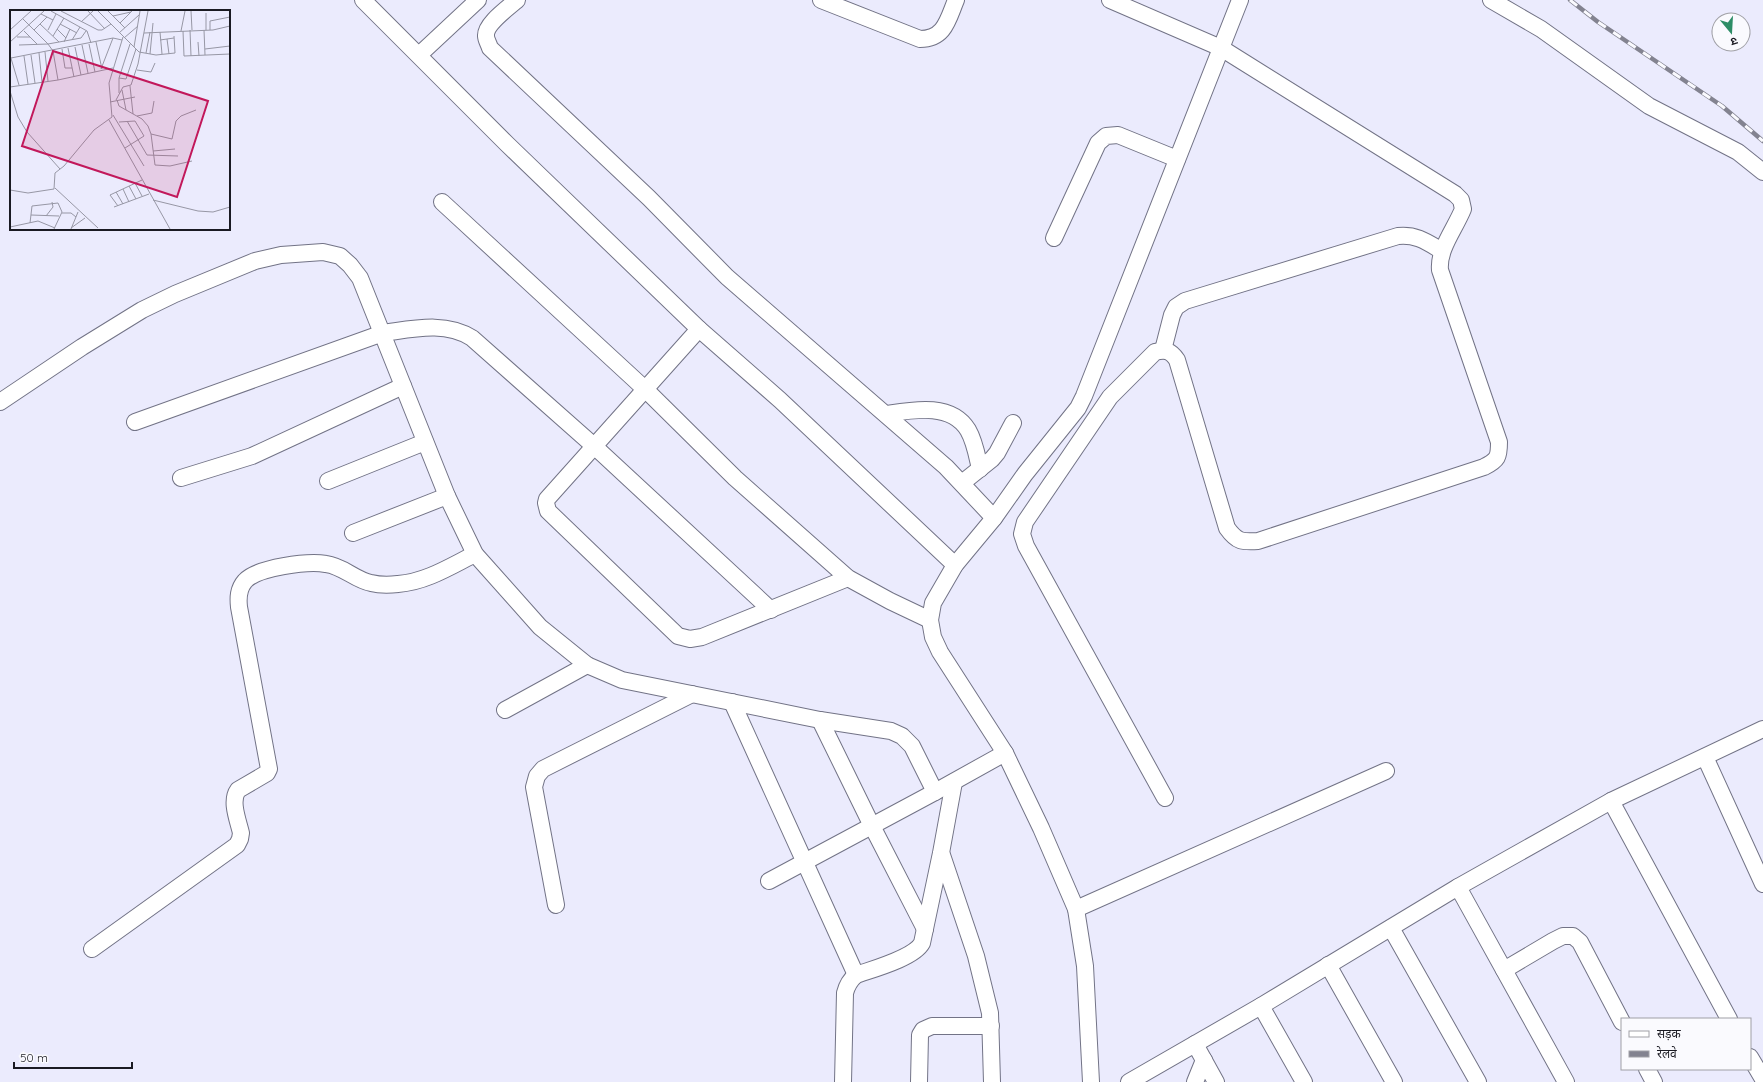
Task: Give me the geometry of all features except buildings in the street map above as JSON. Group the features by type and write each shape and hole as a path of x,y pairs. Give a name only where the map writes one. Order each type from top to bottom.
{"street":[{"path":"363,0 513,149 699,329 780,400 955,565"},
{"path":"419,55 477,0"},
{"path":"516,0 490,24 486,36 490,48 649,198 727,276 886,414 962,483 994,518"},
{"path":"820,0 920,38 929,39 938,35 944,27 956,0"},
{"path":"1110,0 1221,48 1455,194 1461,200 1463,210 1442,251 1439,261 1440,270 1499,442 1499,454 1494,462 1484,467 1258,541 1243,542 1234,538 1227,528 1177,360 1171,352 1163,350 1155,352 1110,397 1025,522 1022,534 1026,546 1165,798"},
{"path":"1091,1082 1085,966 1076,909 1041,828 940,652 934,638 930,620 933,603 955,565 994,518 1025,474 1078,408 1084,396 1240,0"},
{"path":"1491,0 1535,25 1649,106 1738,152 1763,172"},
{"path":"1054,238 1098,143 1106,136 1118,135 1177,159"},
{"path":"442,202 646,390 735,478 848,578 884,598 930,620"},
{"path":"1163,350 1172,315 1176,307 1185,301 1398,236 1408,235 1418,237 1442,251"},
{"path":"0,402 82,347 142,310 176,294 255,261 280,255 323,252 340,256 350,265 360,278 447,496 475,554 540,627 587,665 622,680 820,720 890,731 902,736 912,746 935,792"},
{"path":"135,422 383,333 425,327 453,329 472,338 594,446 771,610"},
{"path":"699,329 547,499 546,503 548,511 678,636 690,639 702,637 848,578"},
{"path":"181,478 252,456 404,386"},
{"path":"886,414 926,409 939,411 956,418 963,424 972,437 980,469"},
{"path":"962,483 980,469 997,452 1012,423"},
{"path":"328,480 425,442"},
{"path":"353,533 447,496"},
{"path":"92,948 237,845 240,839 240,833 234,801 235,794 238,790 267,773 270,769 239,607 238,598 240,588 245,581 255,574 269,569 300,564 326,564 340,568 371,583 398,584 426,578 475,554"},
{"path":"505,710 587,665"},
{"path":"556,905 534,787 537,776 543,769 692,694"},
{"path":"732,702 856,975"},
{"path":"820,720 872,826 926,929"},
{"path":"1129,1082 1261,1006 1458,887 1610,800 1763,729"},
{"path":"769,881 1000,756"},
{"path":"1705,757 1763,884"},
{"path":"1076,909 1386,772"},
{"path":"843,1082 846,993 850,980 856,975 915,951 922,943 954,782"},
{"path":"1610,800 1729,1018"},
{"path":"941,853 976,956 990,1013 992,1082"},
{"path":"1458,887 1566,1082"},
{"path":"1391,928 1478,1082"},
{"path":"1504,970 1563,936 1573,936 1580,942 1621,1020"},
{"path":"1328,965 1394,1082"},
{"path":"1261,1006 1304,1082"},
{"path":"920,1082 920,1035 922,1030 932,1026 991,1026"},
{"path":"1195,1044 1216,1082"},
{"path":"1751,1059 1760,1079"},
{"path":"1195,1082 1204,1060"},
{"path":"1648,1070 1654,1082"}],"railway":[{"path":"1570,0 1598,22 1722,106 1763,141"}]}
